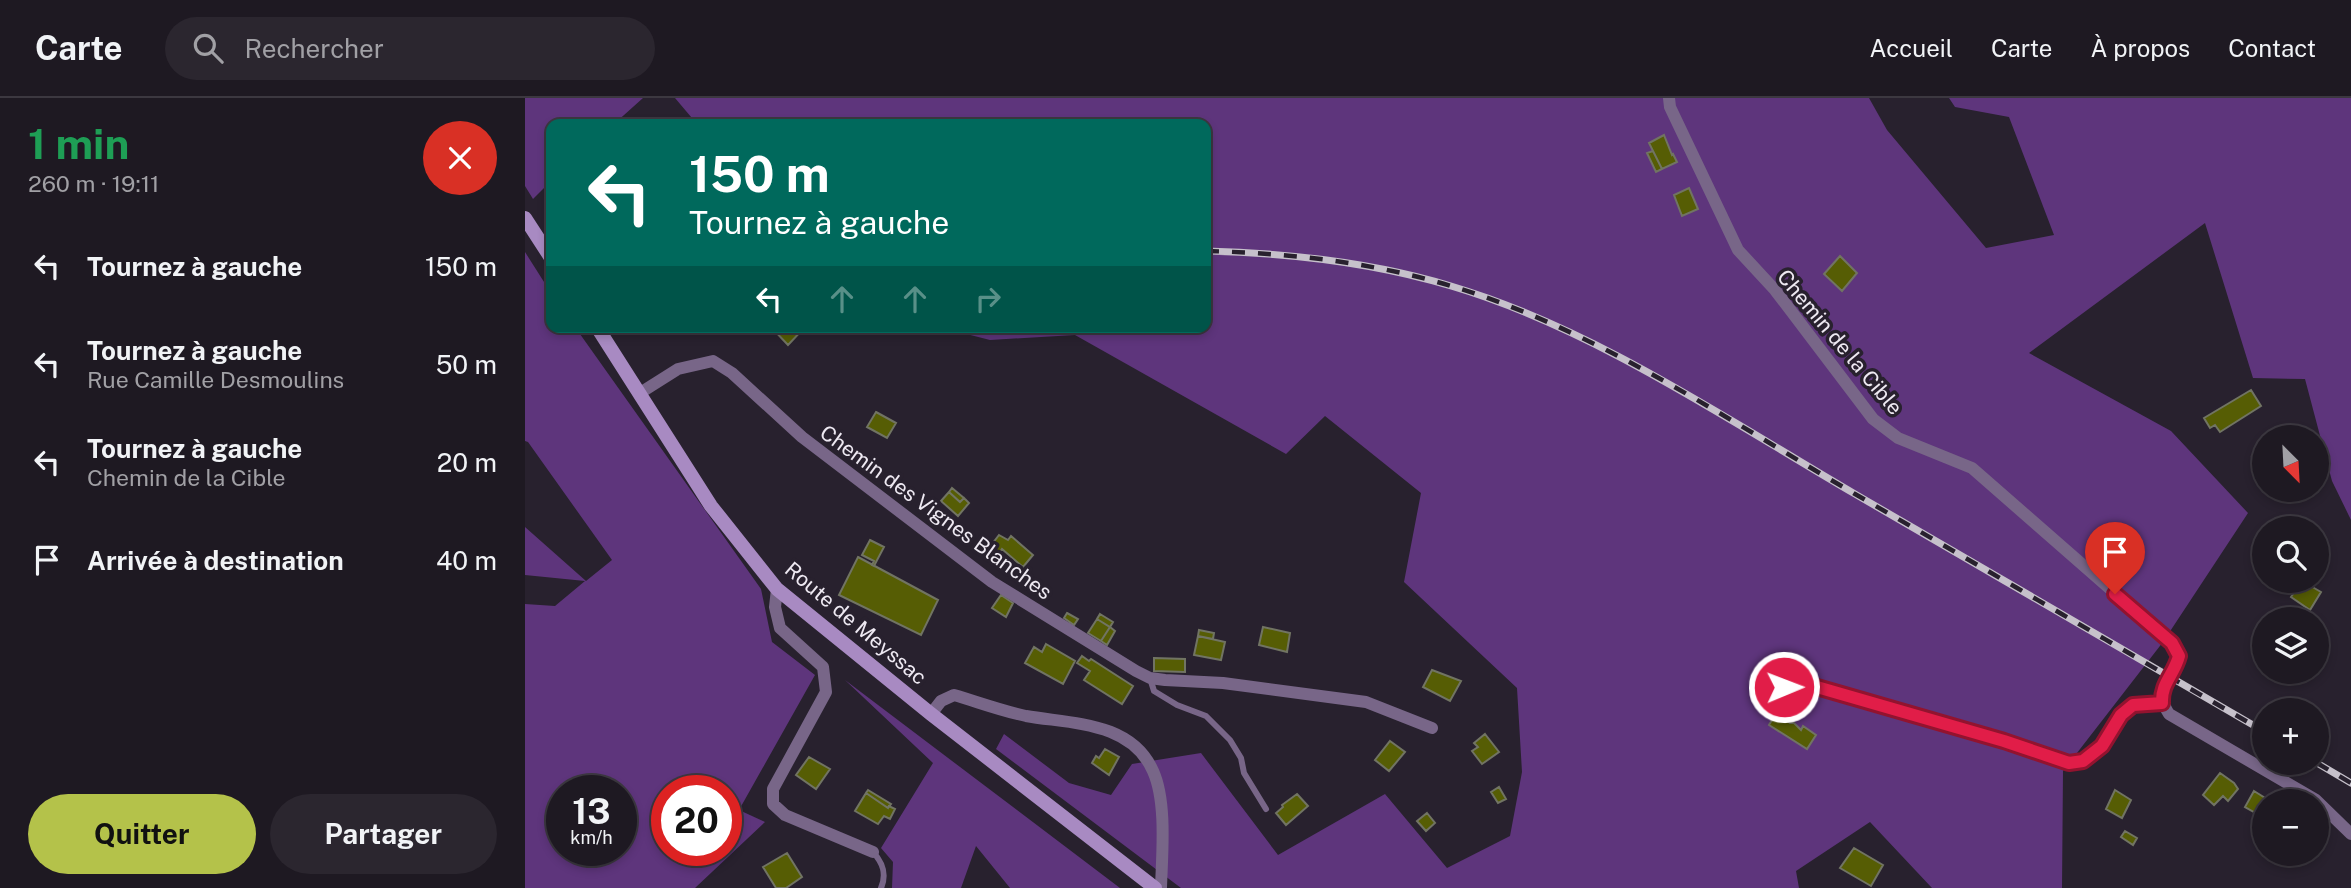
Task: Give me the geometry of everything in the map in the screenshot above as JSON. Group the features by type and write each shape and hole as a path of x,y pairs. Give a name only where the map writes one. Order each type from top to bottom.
{"main road":[{"path":"525,218 546,250"},
{"name":"Route de Meyssac","path":"601,333 712,506 777,589 931,714 1155,888"}],"street":[{"name":"Chemin de la Cible","path":"1669,98 1669,107 1738,250 1775,290 1873,419 1898,438 1972,468 2172,643 2179,656 2161,691 2162,703"},
{"name":"Chemin des Vignes Blanches","path":"640,393 678,369 713,361 732,373 802,437 992,582 1150,678 1223,683 1366,702 1432,729"},
{"path":"777,589 775,607 781,628 823,667 826,692 773,789 773,804 785,814 873,852"},
{"path":"931,714 941,701 954,695 1024,715 1102,727 1135,746 1153,770 1161,804 1161,888"},
{"path":"2162,703 2169,714 2316,800 2351,834"}],"lane":[{"path":"1150,678 1154,691 1177,705 1206,716 1230,740 1241,758 1244,773 1266,809"},
{"path":"1803,714 1784,687 1790,683 1803,683 2004,741 2069,763 2083,761 2102,746 2121,715 2133,705 2162,703"},
{"path":"873,852 883,863 884,880 881,888"}],"shaded area":[{"path":"525,98 643,98 620,119 546,119 546,186 533,199 525,186"},
{"path":"675,98 1869,98 1887,130 1986,248 2054,235 2009,117 1955,107 1949,98 2351,98 2351,520 2329,470 2329,425 2317,425 2305,379 2253,378 2205,223 2029,353 2171,431 2248,513 2163,642 2063,771 2062,888 1932,888 1870,822 1796,871 1799,888 1181,888 996,749 1004,734 1069,783 1111,795 1132,764 1201,753 1278,855 1385,794 1447,868 1510,836 1522,772 1517,688 1404,582 1421,493 1325,416 1286,454 1075,335 990,340 963,333 1211,333 1211,119 693,119"},
{"path":"525,252 546,285 546,333 579,333 761,589 772,642 815,675 742,805 742,775 651,775 651,866 718,866 695,888 525,888 525,604 555,606 585,581 525,575 525,527 586,581 612,560 525,441"},
{"path":"845,680 1120,888 1010,888 976,846 961,888 892,888 893,862 881,848 933,763"},
{"path":"742,811 765,822 742,844"}],"building":[{"path":"1664,135 1677,162 1662,169 1649,143"},
{"path":"1653,151 1662,169 1656,172 1647,153"},
{"path":"1689,188 1698,209 1682,216 1674,195"},
{"path":"1840,256 1857,273 1842,291 1824,274"},
{"path":"777,333 799,333 788,345"},
{"path":"2251,390 2261,406 2220,432 2215,425 2210,428 2204,418"},
{"path":"876,412 896,423 887,438 867,427"},
{"path":"952,488 964,498 960,502 949,492"},
{"path":"949,492 960,502 964,498 969,503 958,516 941,501"},
{"path":"999,535 1008,540 1011,536 1033,555 1023,567 1002,549 995,559 986,552"},
{"path":"870,540 884,547 874,566 874,561 862,555"},
{"path":"858,557 938,600 921,635 839,595"},
{"path":"2294,593 2320,593 2312,607 2306,607 2291,597"},
{"path":"1001,595 1013,603 1006,617 992,608"},
{"path":"1067,613 1078,619 1074,625 1064,618"},
{"path":"1100,614 1113,622 1110,627 1097,619"},
{"path":"1097,619 1110,627 1101,641 1088,633"},
{"path":"1110,627 1115,631 1107,645 1101,641"},
{"path":"1263,627 1290,633 1287,652 1259,645"},
{"path":"1199,630 1214,633 1213,639 1198,636"},
{"path":"1198,636 1225,642 1221,660 1194,655"},
{"path":"1046,644 1075,661 1063,684 1025,663 1034,647 1042,652"},
{"path":"1082,656 1133,686 1122,704 1084,680 1090,671 1077,663"},
{"path":"1154,658 1185,659 1185,672 1154,671"},
{"path":"1432,670 1461,681 1450,701 1423,687"},
{"path":"1779,708 1790,715 1787,721 1794,723 1801,730 1803,726 1816,735 1807,749 1769,725"},
{"path":"1485,734 1499,752 1482,764 1472,751 1478,747 1474,743"},
{"path":"1390,741 1405,752 1389,771 1375,760"},
{"path":"1105,749 1119,757 1109,775 1092,763"},
{"path":"809,757 830,769 816,789 796,775"},
{"path":"2220,773 2238,789 2228,801 2223,796 2214,805 2203,795"},
{"path":"1499,787 1506,799 1498,803 1491,792"},
{"path":"868,790 891,804 888,808 866,793"},
{"path":"2115,790 2131,800 2122,818 2106,809"},
{"path":"866,793 888,808 889,806 895,809 890,819 884,816 878,824 855,811"},
{"path":"1297,794 1308,806 1286,825 1276,813"},
{"path":"2252,795 2252,811 2245,807"},
{"path":"1427,813 1435,823 1426,831 1417,821"},
{"path":"2125,831 2137,838 2133,845 2121,837"},
{"path":"1854,848 1883,865 1871,886 1840,868"},
{"path":"787,853 802,877 786,888 776,888 763,867"}],"railway":[{"path":"1211,251 1299,257 1391,271 1451,286 1556,326 1659,378 2252,724"},
{"path":"2329,770 2351,783"}],"route":[{"path":"1784,687 1790,683 1803,683 2004,741 2069,763 2083,761 2102,746 2121,715 2133,705 2162,703 2161,691 2179,656 2172,643 2115,594"}]}
